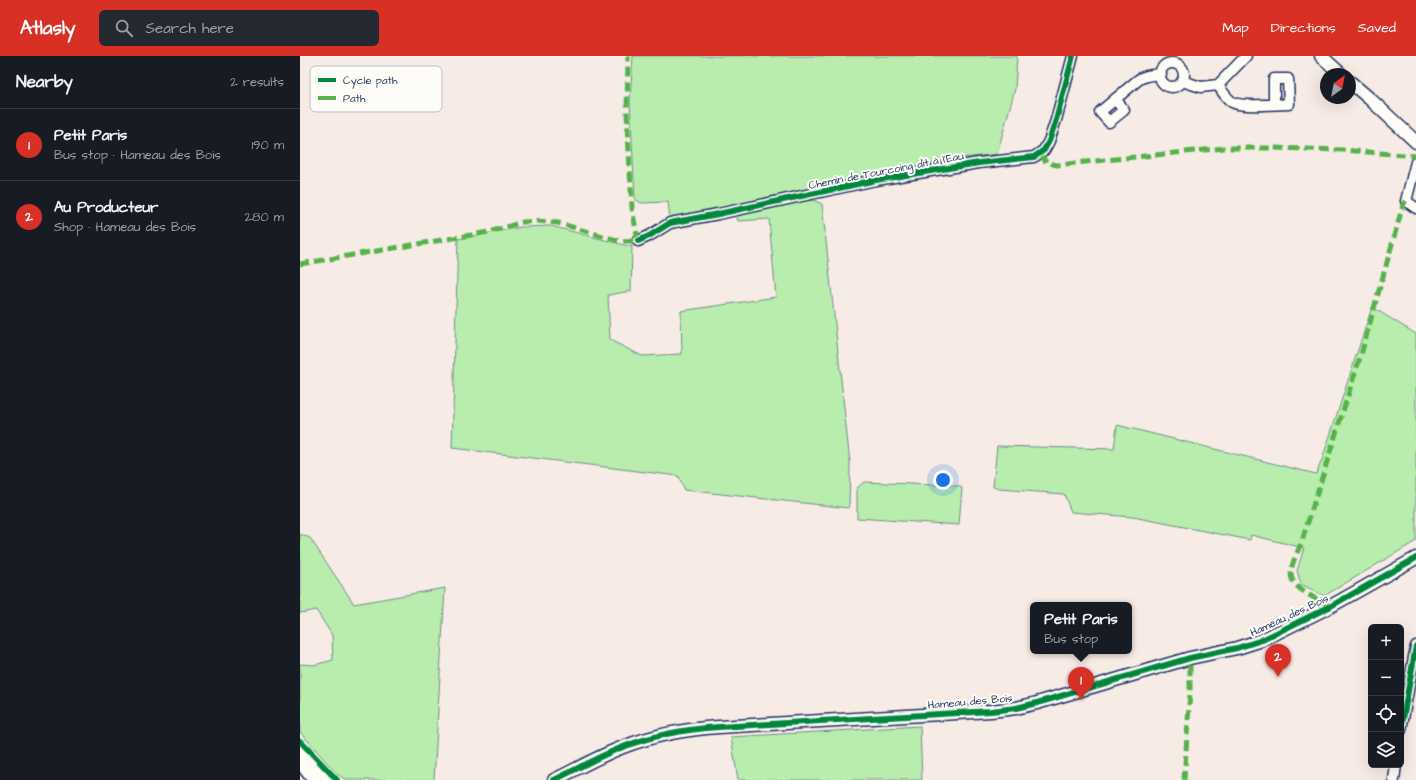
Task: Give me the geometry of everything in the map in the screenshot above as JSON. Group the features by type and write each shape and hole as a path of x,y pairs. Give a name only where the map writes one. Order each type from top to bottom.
{"main road":[{"path":"300,749 330,780"},
{"path":"300,761 314,780"}],"street":[{"name":"Chemin de Tourcoing dit à l'Eau","path":"638,241 670,223 876,180 971,164 1034,157 1044,150 1049,141 1073,56"},
{"path":"1182,81 1201,87 1218,85 1246,56"},
{"path":"1321,56 1334,68"},
{"path":"1331,56 1342,68"},
{"path":"1172,64 1177,65 1183,70 1184,76 1182,81 1175,87 1163,83 1161,74 1162,69 1166,65 1172,64"},
{"path":"1115,99 1147,75 1161,74"},
{"path":"1356,84 1370,99"},
{"path":"1218,85 1228,99 1239,105 1274,104"},
{"path":"1356,87 1416,142"},
{"path":"1416,162 1406,201 1416,208"},
{"name":"Hameau des Bois","path":"554,780 623,747 684,730 718,726 991,711 1026,706 1190,658 1244,646 1262,640 1337,603 1416,558"},
{"path":"1404,713 1416,646"},
{"path":"1394,780 1396,768"}],"green space":[{"path":"633,56 1017,56 1015,89 997,154 953,159 670,219 668,202 641,203 635,199 630,101"},
{"path":"809,198 822,204 850,463 849,508 684,490 678,476 452,448 458,239 521,227 551,226 632,246 631,291 608,295 610,340 642,356 682,354 681,311 776,297 769,219 738,221 736,214"},
{"path":"1372,307 1416,334 1416,541 1324,596 1301,584 1297,571 1304,548 1251,535 1250,540 1133,517 1071,512 1064,494 999,489 993,487 997,446 1114,449 1117,425 1316,474 1322,460"},
{"path":"864,482 958,486 962,488 959,525 857,518 857,488"},
{"path":"300,534 310,538 354,604 445,588 434,780 346,780 337,774 300,732 300,664 314,665 333,660 332,635 316,610 300,613"},
{"path":"920,726 922,780 738,780 731,737"}],"marked path":[{"path":"300,264 489,232 523,222 537,221 558,223 620,241 638,241 632,208 627,113 628,56"},
{"path":"1040,154 1046,162 1057,165 1224,148 1343,150 1416,156"},
{"path":"1331,606 1300,589 1292,579 1291,570 1301,544 1362,351 1403,205 1406,201"},
{"path":"1184,780 1190,692 1190,658"}],"cycle path":[{"path":"638,241 670,223 876,180 979,163 1034,157 1044,150 1049,141 1073,56"},
{"path":"554,780 597,758 623,747 646,739 694,729 991,711 1016,708 1037,703 1190,658 1237,648 1262,640 1331,606 1416,558"},
{"path":"1404,713 1416,646"},
{"path":"300,741 337,780"}],"place":[{"name":"Au Producteur","path":"1278,677"},
{"name":"Petit Paris","path":"1081,700"}]}
